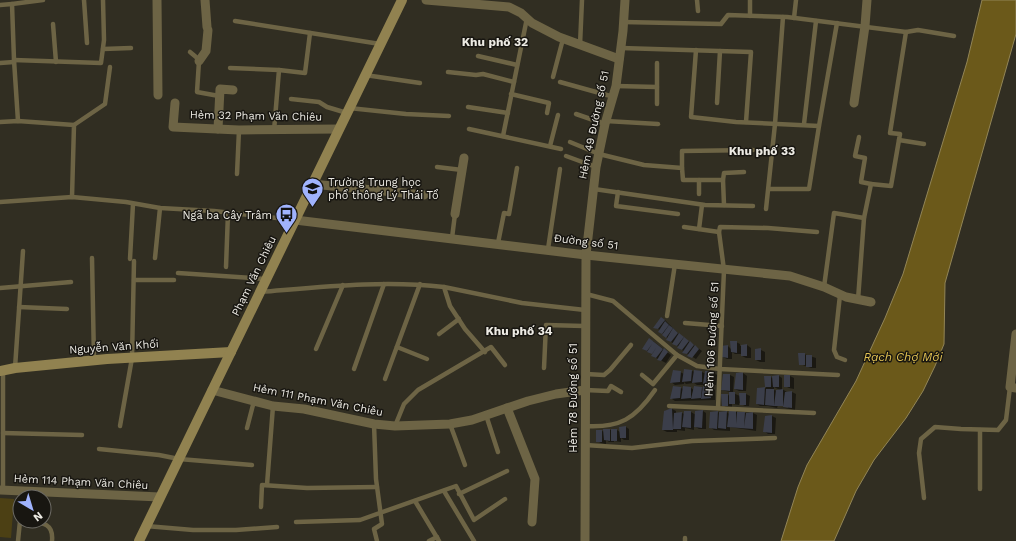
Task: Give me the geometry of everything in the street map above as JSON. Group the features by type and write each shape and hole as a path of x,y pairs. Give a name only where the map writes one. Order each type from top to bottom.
{"main road":[{"name":"Phạm Văn Chiêu","path":"139,541 402,0"},
{"name":"Nguyễn Văn Khối","path":"1,371 15,368 94,360 231,352"}],"street":[{"path":"157,0 158,95"},
{"path":"199,61 206,51 208,29 205,0"},
{"path":"426,0 503,3 521,13 532,23 563,39 619,59"},
{"name":"Hẻm 49 Đường số 51","path":"586,255 596,167 616,86 625,0"},
{"path":"854,103 865,26 867,0"},
{"path":"218,129 220,89 233,90"},
{"name":"Hẻm 32 Phạm Văn Chiêu","path":"175,103 173,127 274,131 339,129"},
{"path":"456,214 464,158"},
{"path":"312,184 424,195"},
{"name":"Đường số 51","path":"295,220 548,249 586,255 790,276 824,287 846,297 871,302"},
{"name":"Hẻm 78 Đường số 51","path":"584,541 586,374 584,326 586,255"},
{"path":"1013,388 1016,334"},
{"name":"Hẻm 111 Phạm Văn Chiêu","path":"212,390 273,406 304,409 374,424 395,426 450,424 472,420 556,394 585,390"},
{"path":"507,408 535,478 532,522"},
{"name":"Hẻm 114 Phạm Văn Chiêu","path":"2,490 12,492"},
{"name":"Hẻm 114 Phạm Văn Chiêu","path":"52,495 160,497"}],"lane":[{"path":"0,5 24,1 43,0"},
{"path":"84,0 88,43"},
{"path":"0,63 14,61 101,63 103,49 103,0"},
{"path":"580,45 582,0"},
{"path":"697,0 698,11"},
{"path":"750,0 750,16"},
{"path":"794,18 796,0"},
{"path":"12,4 18,121"},
{"path":"623,22 721,24 728,15 783,17 906,32 918,30 954,36"},
{"path":"766,209 775,124 783,17"},
{"path":"503,136 527,18"},
{"path":"804,124 816,20"},
{"path":"235,21 380,44"},
{"path":"769,189 809,189 837,23"},
{"path":"53,24 56,62"},
{"path":"859,136 855,156 865,158 861,182 891,186 900,134 890,133 906,32"},
{"path":"230,68 279,70 305,73 310,33"},
{"path":"553,77 563,39"},
{"path":"103,49 131,48"},
{"path":"621,48 751,52 746,122"},
{"path":"696,50 691,117 819,126"},
{"path":"717,103 720,51"},
{"path":"190,52 199,61 197,92 219,96"},
{"path":"478,56 517,65"},
{"path":"657,63 657,104"},
{"path":"0,122 18,121 74,126 106,104 110,67"},
{"path":"274,131 279,70"},
{"path":"448,72 476,75 483,74 514,82"},
{"path":"365,75 420,83"},
{"path":"560,82 614,97"},
{"path":"616,86 656,87"},
{"path":"511,94 549,103 547,113"},
{"path":"291,99 319,102 326,108 348,111 449,116"},
{"path":"468,107 508,113"},
{"path":"576,114 606,122 658,124"},
{"path":"550,146 558,115"},
{"path":"72,197 74,126"},
{"path":"469,129 561,149"},
{"path":"237,174 239,130"},
{"path":"899,140 924,144"},
{"path":"570,142 599,154 644,165 682,168"},
{"path":"723,180 683,180 682,151 753,150"},
{"path":"566,156 596,167"},
{"path":"437,167 462,170"},
{"path":"498,243 504,213 509,214 517,168"},
{"path":"548,249 560,169"},
{"path":"724,205 724,173 744,172"},
{"path":"699,194 700,180"},
{"path":"858,300 864,218 871,184"},
{"path":"594,189 702,205 753,206"},
{"path":"618,192 616,206 678,214"},
{"path":"0,202 72,197 160,208 295,220"},
{"path":"120,426 132,358 134,280 132,260 133,204"},
{"path":"699,229 702,205"},
{"path":"155,258 160,208"},
{"path":"226,267 228,213"},
{"path":"824,287 834,213 864,218"},
{"path":"452,238 456,214"},
{"path":"684,227 719,232 720,227 768,228 817,232"},
{"name":"Hẻm 106 Đường số 51","path":"718,408 724,270 719,232"},
{"path":"15,368 23,251"},
{"path":"92,258 94,360"},
{"path":"667,316 675,264"},
{"path":"178,273 266,279"},
{"path":"134,280 174,280"},
{"path":"0,288 71,282"},
{"path":"354,369 384,284"},
{"path":"260,293 343,285 420,284 444,287 522,303 585,310"},
{"path":"385,379 420,284"},
{"path":"316,349 343,285"},
{"path":"444,287 450,306 465,329 484,352"},
{"path":"585,294 613,301 678,355 697,366 720,369 838,375"},
{"path":"840,295 834,350 837,357 845,360"},
{"path":"19,307 67,308"},
{"path":"439,334 458,319"},
{"path":"685,323 722,326"},
{"path":"544,368 546,325 584,326"},
{"path":"586,374 604,375 632,345"},
{"path":"397,347 427,359"},
{"path":"395,426 404,404 418,390 491,347 505,365"},
{"path":"642,375 652,384 678,355"},
{"path":"1,371 3,433 2,490"},
{"path":"585,390 608,391 611,386 621,392"},
{"path":"924,498 920,453 921,439 935,427 998,430 1006,420 1013,388"},
{"path":"585,426 601,427 614,425 631,417 655,390"},
{"path":"247,428 254,401"},
{"path":"267,485 273,406"},
{"name":"Hẻm 106 Đường số 51","path":"669,406 814,413"},
{"path":"486,415 498,452"},
{"path":"374,424 377,487 382,524 374,529 377,541"},
{"path":"450,424 465,465"},
{"path":"980,430 980,489"},
{"path":"3,433 82,435"},
{"path":"585,445 632,448 692,441 775,438"},
{"path":"99,449 159,455 179,459 252,465"},
{"path":"459,494 507,471"},
{"path":"261,507 262,485 307,488 377,487"},
{"path":"296,522 360,520 456,486 474,520 505,499"},
{"path":"444,491 474,541"},
{"path":"415,501 438,539 429,541"},
{"path":"146,526 193,530 236,530 277,527"},
{"path":"18,541 20,529"},
{"path":"50,529 52,531 52,541"}],"shaded area":[{"path":"0,498 12,499 11,538 0,537"}],"water":[{"name":"Rạch Chợ Mới","path":"982,0 1016,0 1016,34 945,283 944,344 923,391 906,418 874,460 856,491 834,541 781,541 798,487 807,465 856,381 885,318 903,274 967,62"}],"building":[{"path":"661,317 665,320 658,329 653,328"},
{"path":"665,321 669,325 662,334 658,332"},
{"path":"669,325 673,328 666,338 662,335"},
{"path":"673,328 678,333 671,342 666,340"},
{"path":"679,333 684,337 677,346 672,344"},
{"path":"684,337 689,341 682,350 677,348"},
{"path":"649,338 663,349 656,358 651,356 656,348 652,354 647,352 652,344 647,351 642,349"},
{"path":"690,341 694,345 687,354 682,353"},
{"path":"730,341 737,341 737,353 731,352"},
{"path":"747,344 747,356 741,356 741,345"},
{"path":"695,345 699,349 692,358 687,356"},
{"path":"728,345 728,358 722,357 721,346"},
{"path":"664,348 668,352 661,361 657,360"},
{"path":"761,348 761,360 755,360 755,349"},
{"path":"798,353 805,353 805,365 799,365"},
{"path":"806,355 812,355 812,367 806,367"},
{"path":"684,369 692,370 691,381 682,382"},
{"path":"673,370 681,371 680,382 670,383"},
{"path":"694,370 702,371 702,382 692,383"},
{"path":"705,371 713,371 712,383 703,384"},
{"path":"743,372 743,390 734,389 736,373"},
{"path":"723,374 730,374 730,391 721,390"},
{"path":"779,375 779,387 773,387 772,376"},
{"path":"784,375 790,375 790,387 784,387"},
{"path":"764,376 771,376 771,387 765,387"},
{"path":"673,386 681,387 680,398 670,399"},
{"path":"683,386 691,387 691,398 681,399"},
{"path":"694,386 702,387 701,398 691,399"},
{"path":"703,386 711,386 711,398 701,399"},
{"path":"765,387 764,405 756,404 757,388"},
{"path":"766,389 774,389 774,406 765,405"},
{"path":"783,389 783,406 774,406 776,390"},
{"path":"792,391 792,408 783,407 785,392"},
{"path":"729,392 735,392 735,404 729,404"},
{"path":"739,393 746,393 746,405 740,405"},
{"path":"721,394 728,394 728,406 722,406"},
{"path":"672,408 673,430 662,430 664,411"},
{"path":"703,410 702,428 694,427 695,411"},
{"path":"736,410 736,424 737,412 745,412 744,427 746,413 753,412 753,429 727,427 729,411"},
{"path":"684,411 691,411 691,428 682,427"},
{"path":"718,411 717,429 709,428 710,412"},
{"path":"727,411 726,429 718,428 719,412"},
{"path":"682,412 681,429 673,429 674,413"},
{"path":"772,415 772,433 763,432 765,416"},
{"path":"626,426 626,438 620,438 619,427"},
{"path":"603,429 610,429 610,441 604,440"},
{"path":"611,429 617,429 617,441 611,441"},
{"path":"596,430 602,430 602,442 596,442"}],"place":[{"name":"Trường Trung học phổ thông Lý Thái Tổ","path":"312,208"},
{"name":"Ngã ba Cây Trâm","path":"287,234"}],"district":[{"name":"Khu phố 32","path":"495,42"},
{"name":"Khu phố 33","path":"762,151"},
{"name":"Khu phố 34","path":"519,331"}]}
